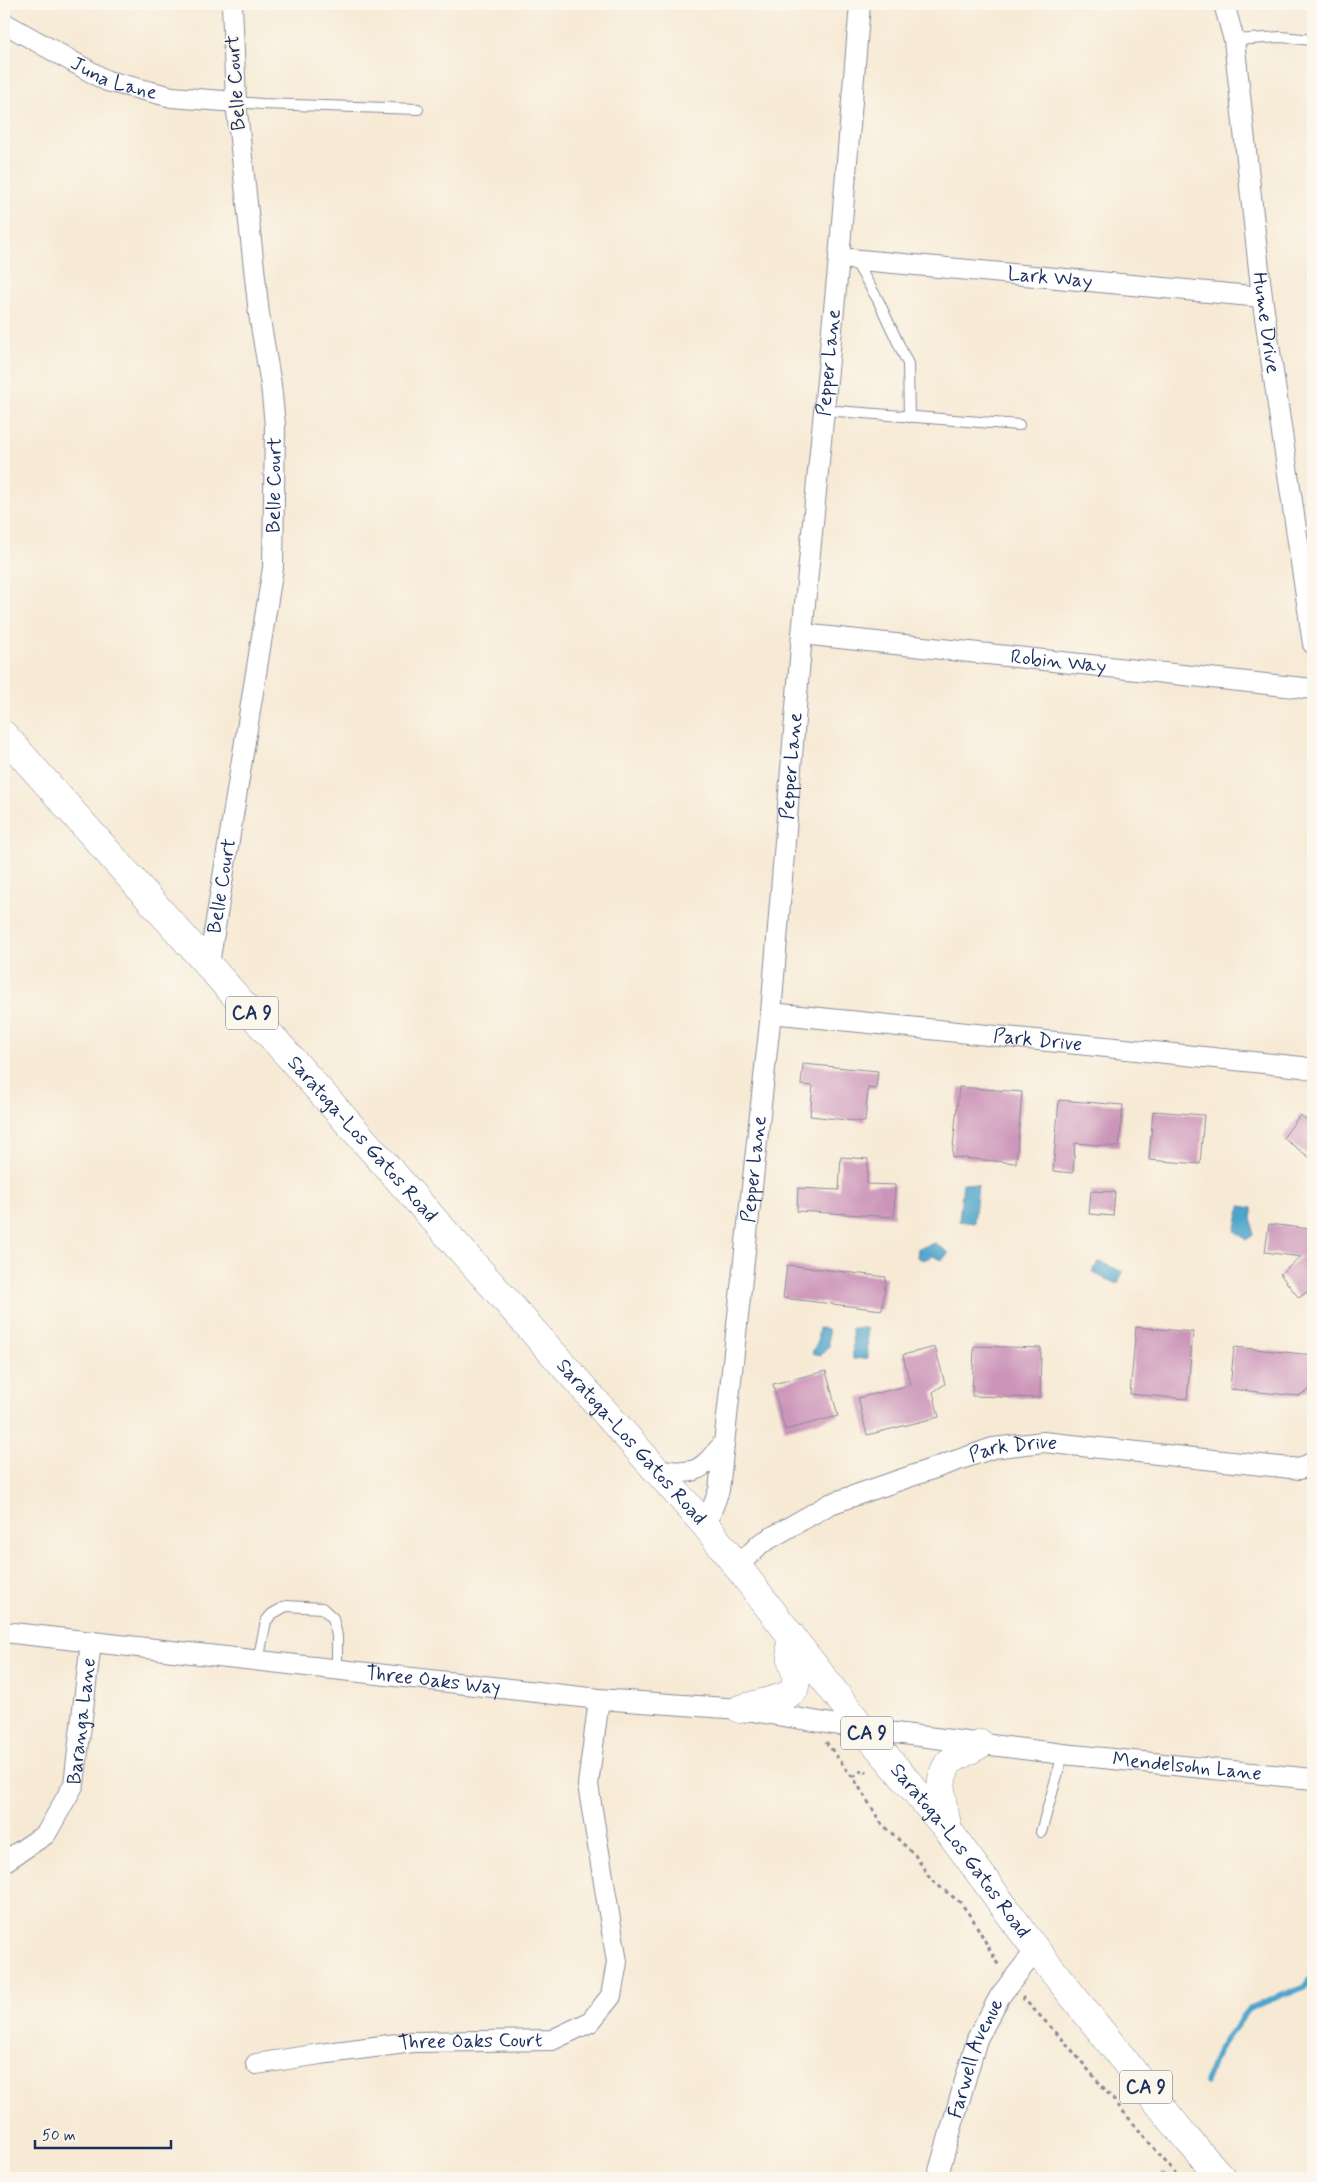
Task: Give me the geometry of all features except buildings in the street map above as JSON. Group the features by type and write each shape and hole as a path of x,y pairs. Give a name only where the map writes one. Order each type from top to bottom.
{"main road":[{"name":"Saratoga-Los Gatos Road","path":"4,735 706,1526 863,1729 948,1830 1036,1950 1187,2139 1222,2178"},
{"path":"740,1709 784,1697 794,1690 797,1677 792,1662 790,1633"},
{"path":"948,1830 941,1794 942,1778 948,1763 981,1744"}],"street":[{"name":"Belle Court","path":"209,964 273,568 275,425 271,385 259,314 236,102 232,4"},
{"name":"Pepper Lane","path":"706,1526 719,1490 771,1013 802,634 824,410 846,259 860,4"},
{"name":"Hume Drive","path":"1224,4 1234,40 1262,297 1313,644"},
{"name":"Juna Lane","path":"4,22 107,81 172,97 236,102"},
{"name":"Lark Way","path":"846,259 1262,297"},
{"name":"Robin Way","path":"802,634 1313,689"},
{"name":"Park Drive","path":"771,1013 1310,1068"},
{"name":"Park Drive","path":"738,1566 760,1544 830,1504 993,1448 1043,1442 1300,1468 1313,1462"},
{"path":"656,1469 687,1473 706,1464 724,1443"},
{"name":"Three Oaks Way","path":"4,1632 599,1698 740,1709 863,1729"},
{"name":"Baranga Lane","path":"4,1862 46,1834 74,1784 91,1642"},
{"name":"Three Oaks Court","path":"256,2064 413,2042 552,2040 590,2022 611,1996 617,1962 588,1785 599,1698"},
{"name":"Mendelsohn Lane","path":"863,1729 1063,1754 1313,1779"},
{"name":"Farwell Avenue","path":"938,2178 977,2039 1000,1996 1036,1950"}],"lane":[{"path":"1234,40 1281,37 1313,40"},
{"path":"236,102 418,110"},
{"path":"846,259 878,300 908,364 910,417"},
{"path":"824,410 1019,426"},
{"path":"258,1661 266,1621 272,1614 286,1606 322,1608 333,1618 337,1636 337,1670"},
{"path":"1041,1832 1063,1754"}],"path":[{"path":"811,1721 853,1777 882,1823 916,1855 931,1880 961,1903 974,1921 997,1964 1028,2006 1065,2042 1179,2178"},
{"path":"853,1777 864,1769 871,1776"}],"water":[{"path":"963,1183 978,1185 974,1223 959,1221"},
{"path":"1241,1206 1252,1208 1253,1235 1246,1240 1235,1231"},
{"path":"935,1243 949,1253 942,1260 933,1256 923,1260 917,1257 918,1248"},
{"path":"1098,1261 1123,1272 1118,1284 1093,1273"},
{"path":"819,1328 828,1329 829,1346 821,1355 812,1353 817,1343"},
{"path":"852,1328 867,1328 868,1358 853,1359"}],"waterway":[{"path":"1206,2082 1218,2050 1250,2008 1304,1987 1313,1975"}]}
